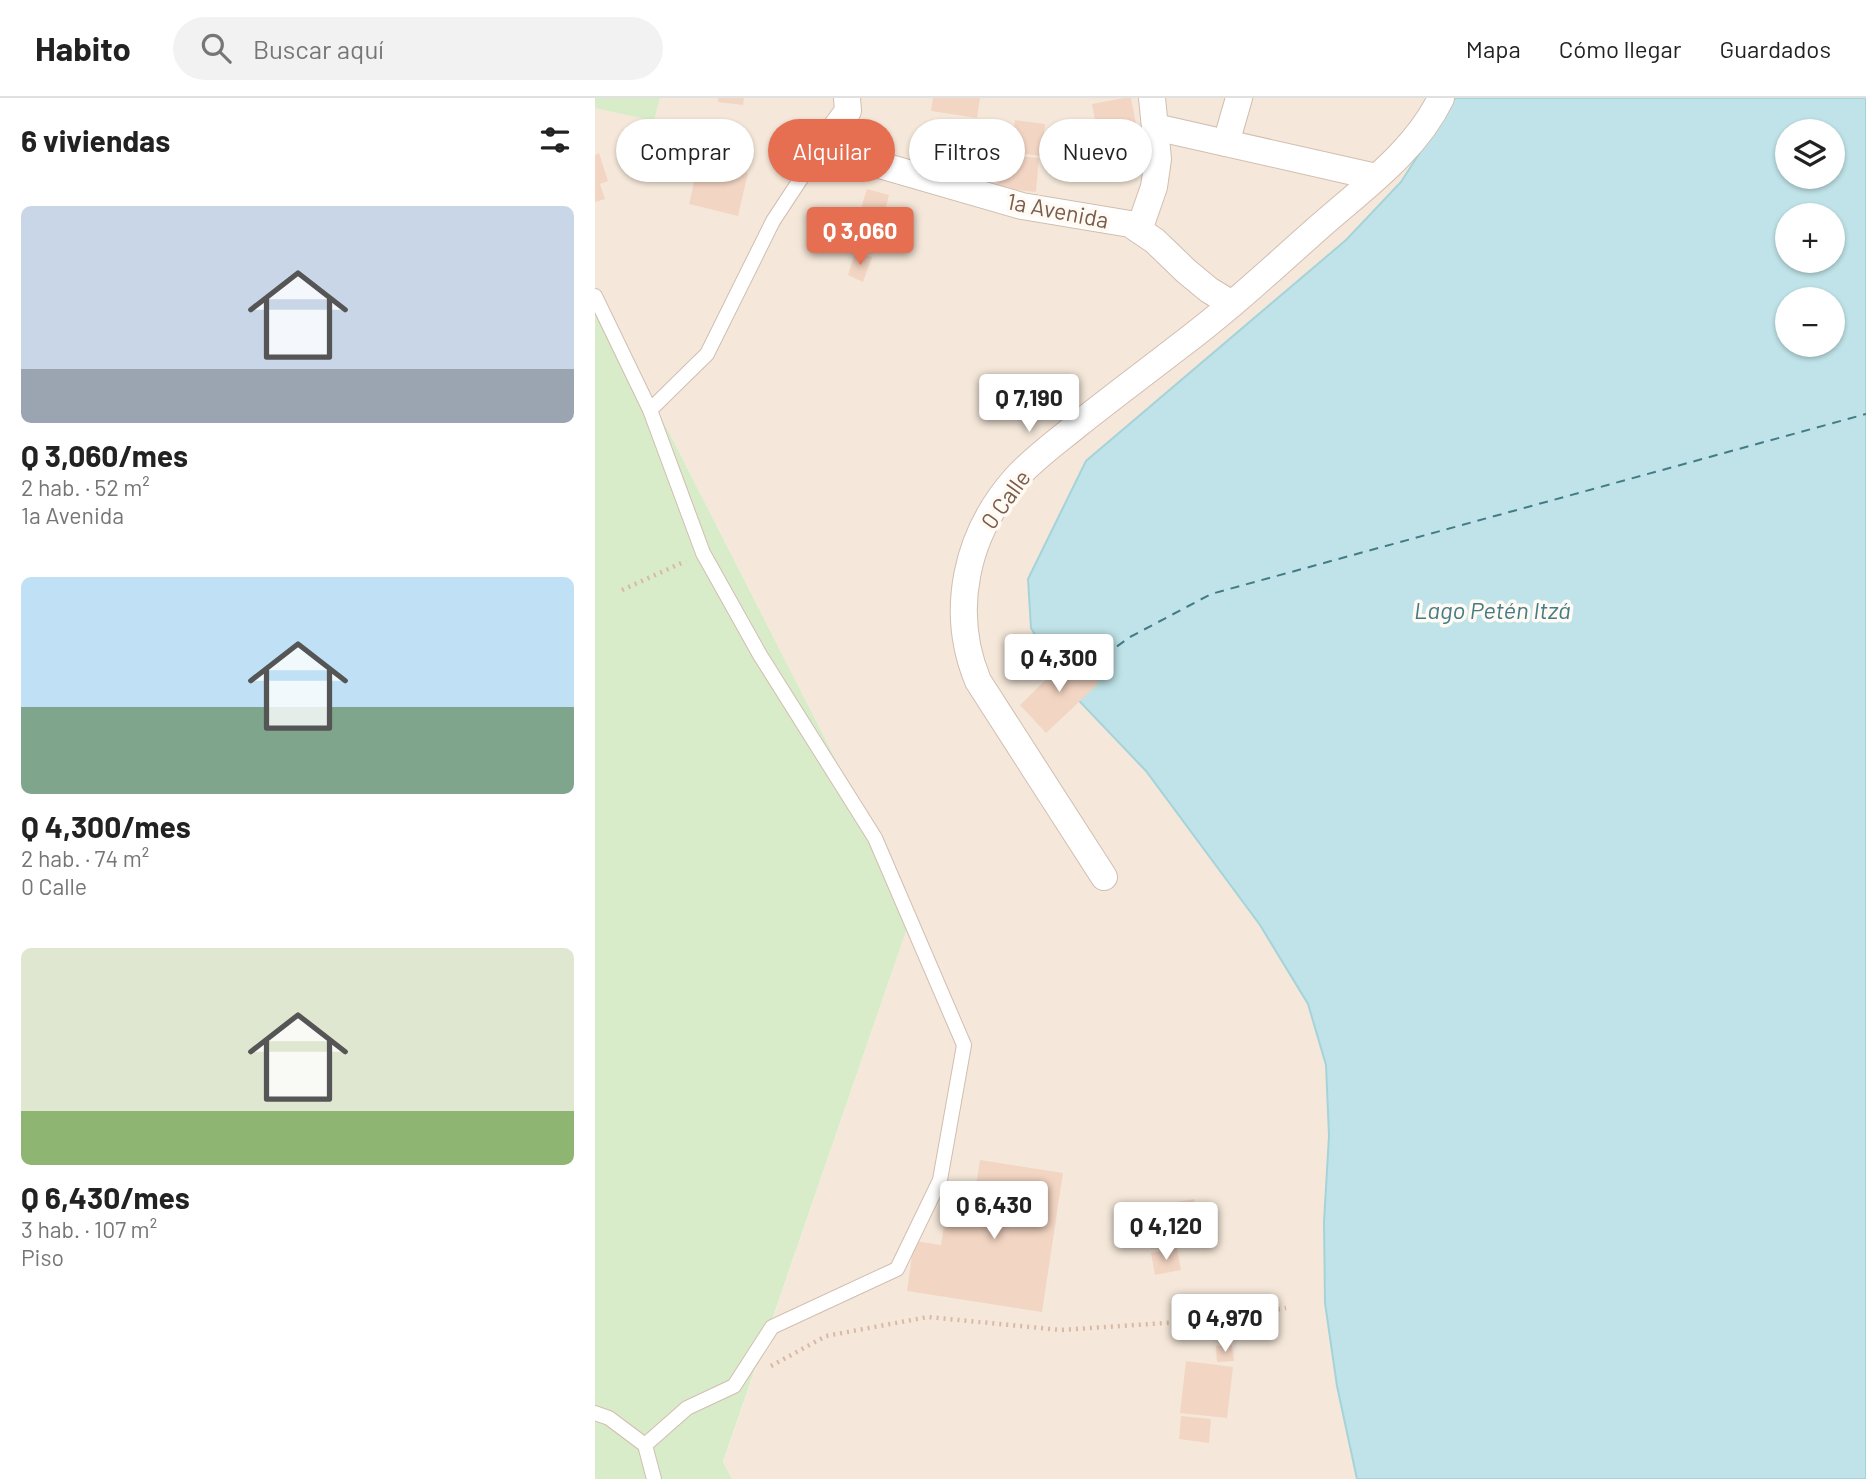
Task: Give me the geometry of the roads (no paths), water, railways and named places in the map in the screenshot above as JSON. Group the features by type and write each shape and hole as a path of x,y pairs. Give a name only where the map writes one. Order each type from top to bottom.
{"street":[{"path":"842,119 848,111 847,98"},
{"path":"1139,230 1154,187 1158,159 1152,98"},
{"path":"1226,143 1239,98"},
{"name":"0 Calle","path":"1104,877 978,681 966,644 963,621 967,570 975,544 984,525 1029,464 1232,304 1376,177 1419,135 1441,98"},
{"path":"1155,127 1376,177"},
{"name":"1a Avenida","path":"895,169 1022,206 1130,224 1155,241 1194,277 1232,304"}],"lane":[{"path":"650,410 707,354 773,221 799,182"},
{"path":"595,296 650,410 703,553 760,656 875,838 964,1045 940,1180 897,1269 772,1326 734,1387 687,1408 645,1445"},
{"path":"595,1413 609,1418 645,1445 654,1479"}],"water":[{"name":"Lago Petén Itzá","path":"1455,98 1866,98 1866,1479 1357,1479 1337,1386 1325,1303 1324,1222 1329,1136 1326,1065 1308,1004 1260,925 1146,771 1064,685 1031,628 1028,579 1086,461 1346,240 1401,182"}]}
